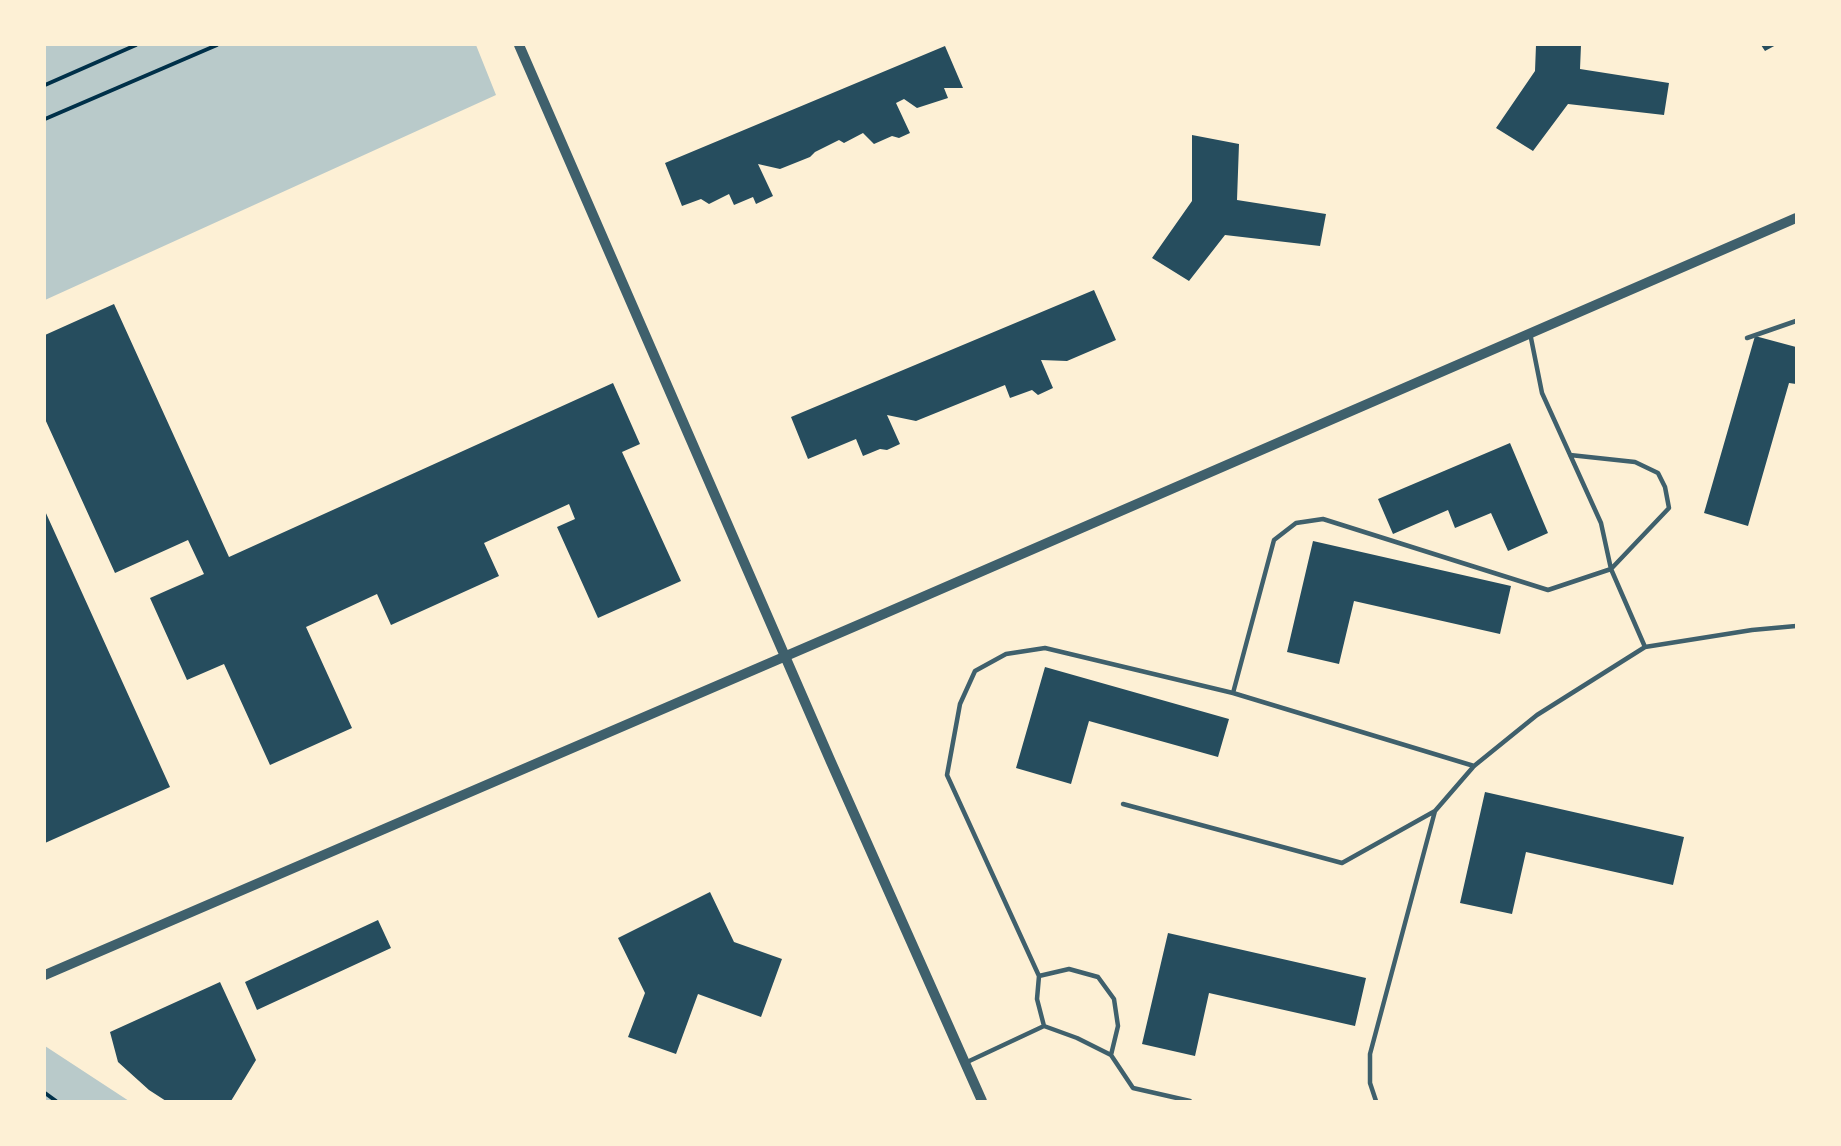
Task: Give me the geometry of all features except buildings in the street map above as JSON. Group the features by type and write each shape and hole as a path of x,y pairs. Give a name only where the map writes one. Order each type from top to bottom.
{"street":[{"path":"519,45 785,657 982,1101"},
{"path":"45,975 1796,218"}],"lane":[{"path":"1747,338 1796,321"},
{"path":"1530,333 1542,393 1601,523 1611,569 1646,647"},
{"path":"1233,693 1274,540 1296,523 1323,519 1548,590 1611,569 1669,508 1665,487 1658,473 1635,462 1570,455"},
{"path":"1123,804 1342,864 1435,811 1474,766 1537,715 1646,647 1752,630 1796,626"},
{"path":"1044,1026 1037,999 1039,976 947,775 960,704 975,671 1006,654 1045,648 1233,693 1474,766"},
{"path":"1376,1101 1370,1083 1370,1054 1435,811"},
{"path":"1039,976 1069,969 1098,977 1114,999 1118,1026 1111,1055"},
{"path":"964,1062 1044,1026 1077,1038 1111,1055 1133,1088 1190,1101"}],"path":[{"path":"45,85 136,45"},
{"path":"45,119 217,45"},
{"path":"45,1093 56,1101"}],"shaded area":[{"path":"45,45 476,45 496,95 45,300"},
{"path":"45,1046 129,1101 45,1101"}]}
